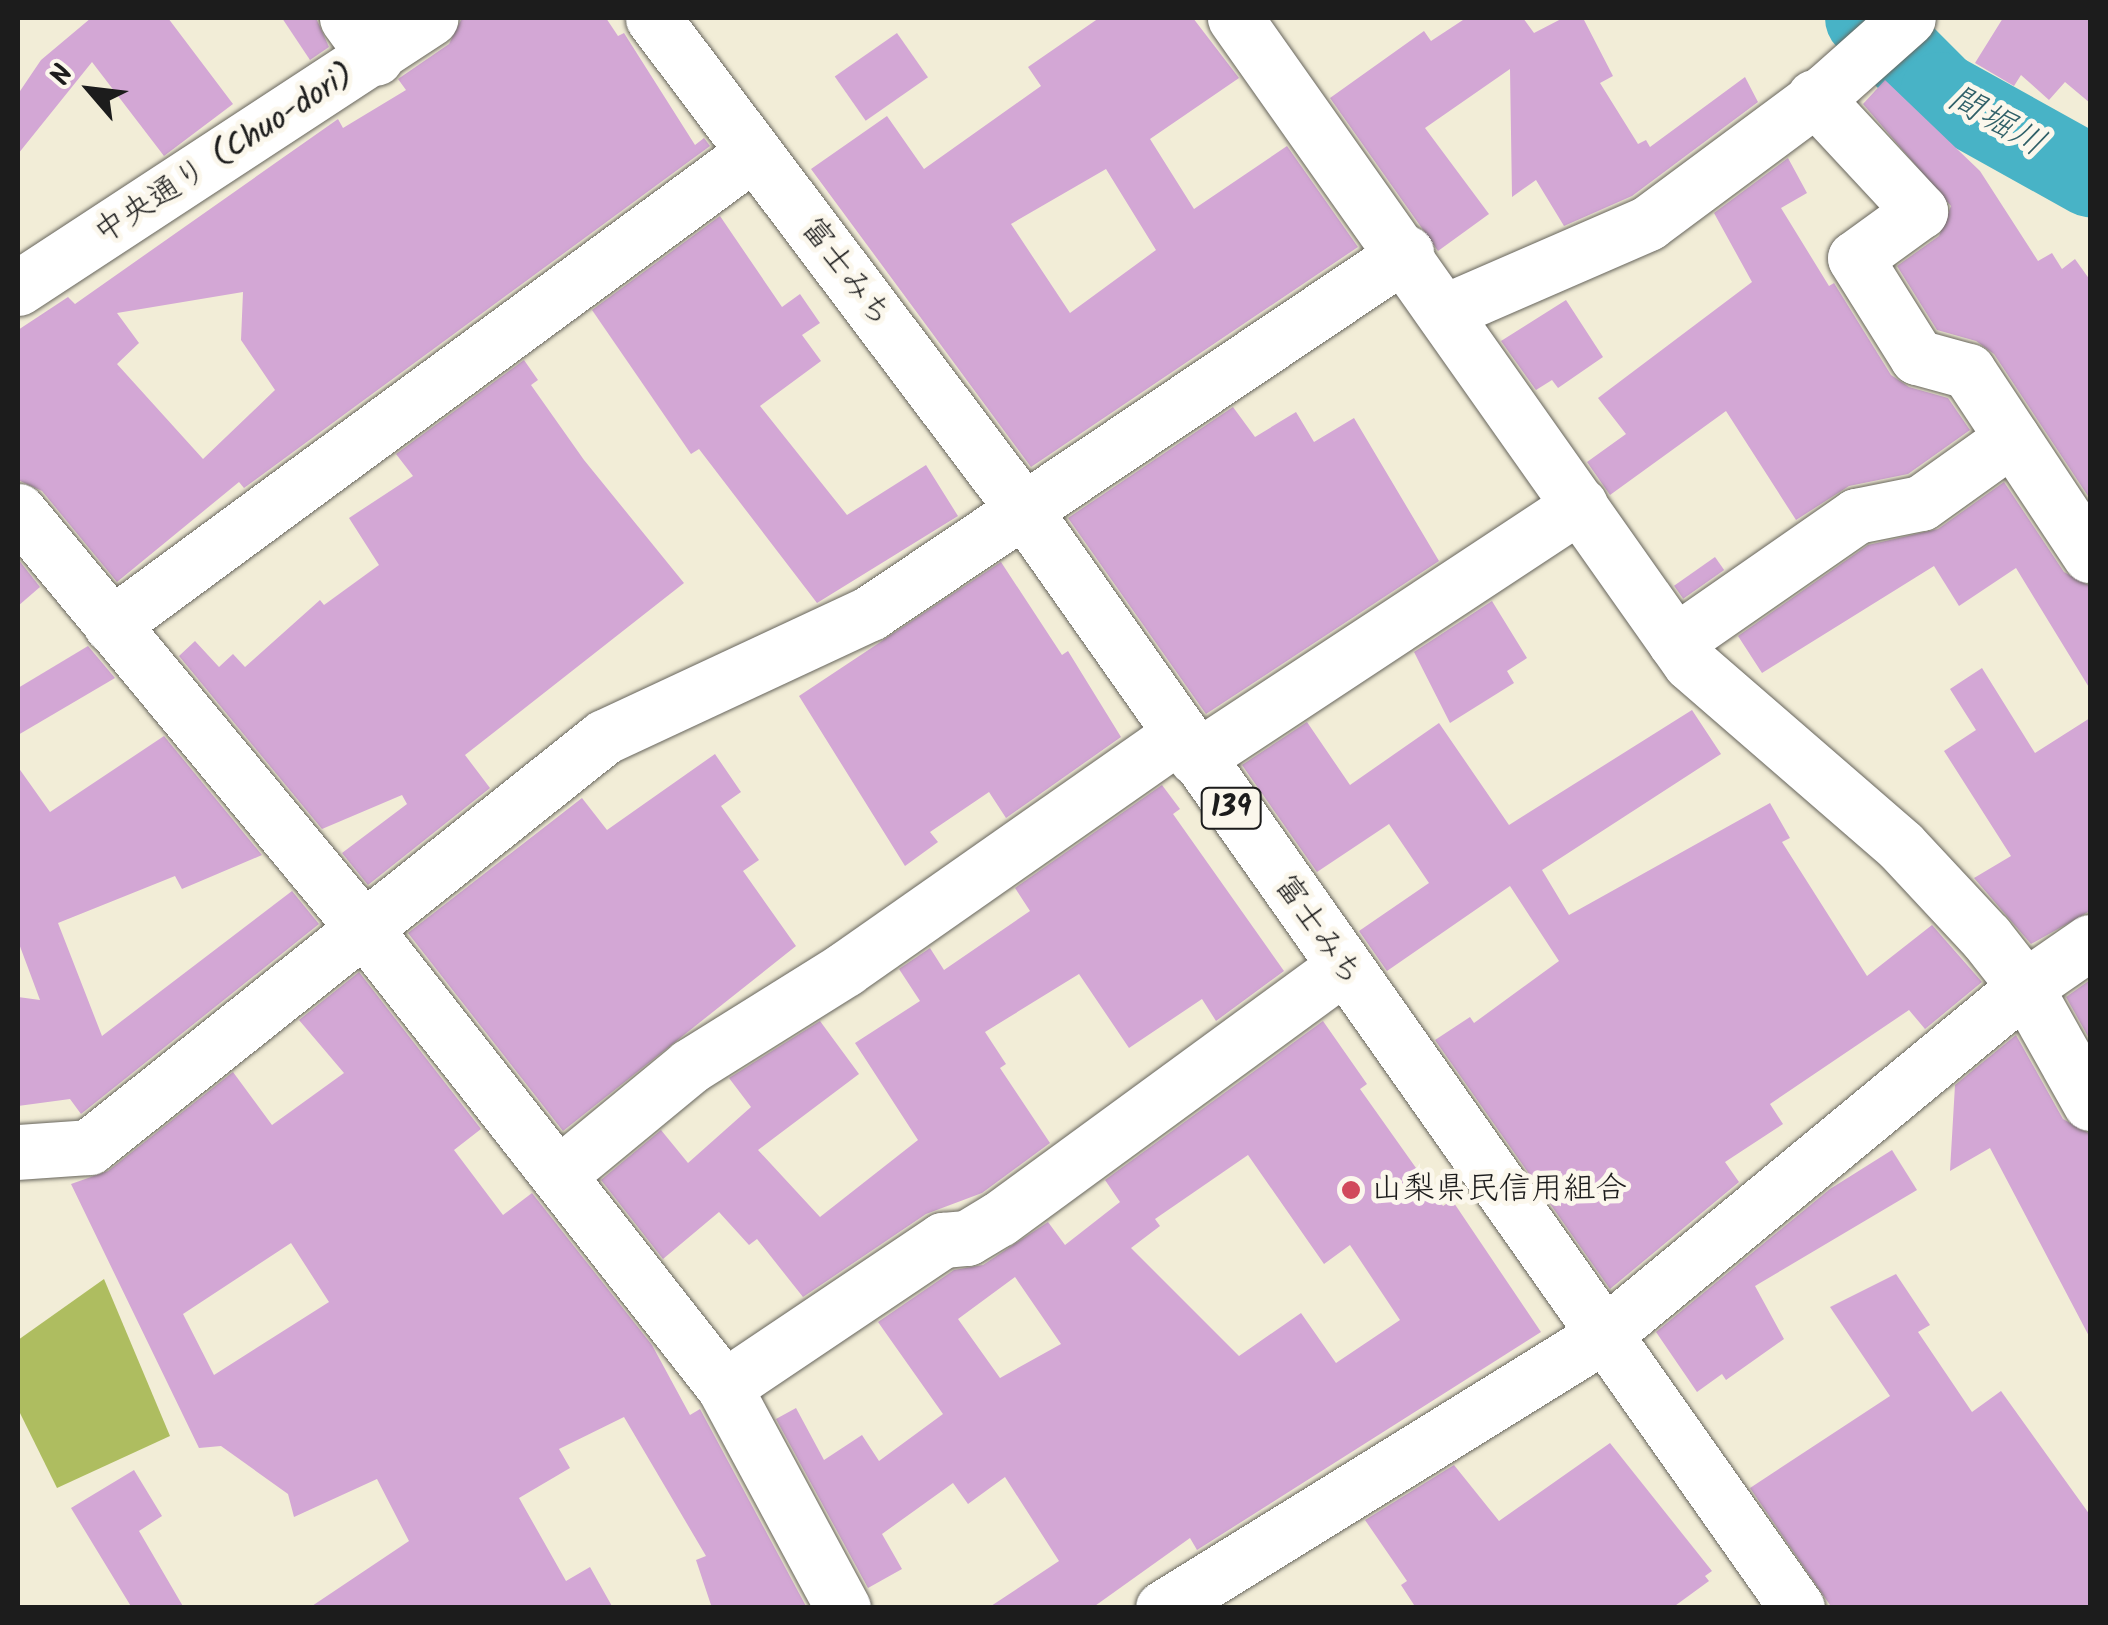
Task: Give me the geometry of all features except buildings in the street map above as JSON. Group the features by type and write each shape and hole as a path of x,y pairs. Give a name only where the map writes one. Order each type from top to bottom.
{"main road":[{"name":"中央通り (Chuo-dori)","path":"18,288 361,38 430,18"},
{"name":"富士みち","path":"653,18 1023,510 1601,1337 1798,1608"},
{"path":"1235,18 1406,253 1690,664 1901,846 2025,986 2090,1104"},
{"path":"1446,310 1648,223 1821,94 1908,18"},
{"path":"1821,94 1920,211 1854,258 1917,357 1968,371 2090,556"},
{"path":"112,625 754,153"},
{"path":"18,1152 89,1147 366,931 604,737 870,613 1406,253"},
{"path":"1675,642 1856,516 1921,503 2012,438"},
{"path":"558,1175 690,1066 845,970 1188,746 1580,505"},
{"path":"18,511 366,931 724,1387 843,1608"},
{"path":"1163,1608 1601,1337 2025,986 2090,942"},
{"path":"724,1387 943,1240 966,1238 998,1219 1343,967"}],"green space":[{"path":"104,1279 170,1436 57,1488 18,1409 18,1340"}],"waterway":[{"name":"間堀川","path":"1866,18 1941,93 2090,176"}],"place":[{"name":"山梨県民信用組合","path":"1351,1190"}]}
